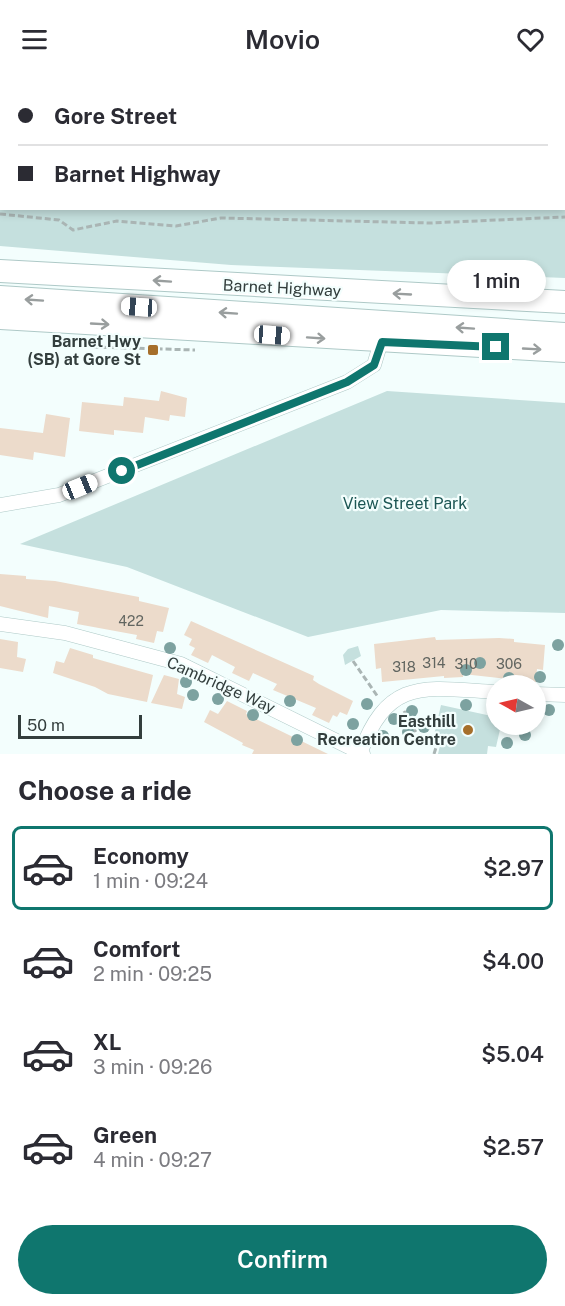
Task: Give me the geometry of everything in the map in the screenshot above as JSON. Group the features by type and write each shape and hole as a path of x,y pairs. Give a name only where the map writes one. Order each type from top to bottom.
{"main road":[{"name":"Barnet Highway","path":"0,271 565,302"},
{"path":"0,297 565,351"},
{"path":"0,318 383,332 565,334"}],"street":[{"path":"0,505 59,495 347,382 374,365 383,332"},
{"name":"Cambridge Way","path":"0,624 65,633 181,664 361,754"},
{"path":"361,754 368,731 385,706 398,696 424,689 486,692"},
{"path":"546,694 565,695"}],"path":[{"path":"0,214 59,220 73,230 117,221 176,226 221,218 430,223 565,217"},
{"path":"353,661 385,706"},
{"path":"398,696 408,722 418,736 439,741 434,754"}],"green space":[{"path":"0,210 565,210 565,278 231,265 0,246"},
{"name":"View Street Park","path":"387,391 565,403 565,613 441,610 308,637 127,567 20,544"},
{"path":"358,646 361,656 345,665 343,655 348,649"},
{"name":"Easthill Recreation Centre","path":"441,705 486,715 486,735 499,735 496,747 488,746 487,754 438,754 442,737 434,735"}],"building":[{"path":"161,391 187,398 185,417 170,415 169,421 145,417 143,433 114,430 114,435 79,431 82,402 123,406 124,397 159,401"},
{"path":"46,414 70,418 65,457 34,452 33,460 0,455 0,428 43,433"},
{"path":"0,574 26,576 26,579 55,581 139,597 139,601 169,608 163,632 157,631 154,643 136,639 137,635 77,624 79,612 49,606 48,618 0,606"},
{"path":"191,621 314,676 313,680 319,684 353,701 347,715 340,712 337,717 333,715 329,723 312,715 316,708 273,690 277,684 253,673 249,681 232,673 235,667 212,655 208,663 191,655 195,648 189,645 192,639 184,635"},
{"path":"435,637 436,640 514,639 514,642 545,645 543,670 537,669 537,675 486,677 463,674 463,677 444,678 444,676 382,682 381,668 376,669 374,644"},
{"path":"0,639 18,642 17,657 26,659 23,672 0,668"},
{"path":"70,648 93,655 93,658 153,675 147,702 108,694 95,687 53,673 56,661 64,663"},
{"path":"164,675 179,679 177,694 185,697 182,709 151,703"},
{"path":"227,701 247,711 246,714 328,754 252,754 254,750 204,722 210,710 218,714"}],"place":[{"name":"Barnet Hwy (SB) at Gore St","path":"153,350"},
{"name":"Easthill Recreation Centre","path":"468,730"}],"route":[{"path":"122,471 347,382 374,365 382,342 496,347"}]}
